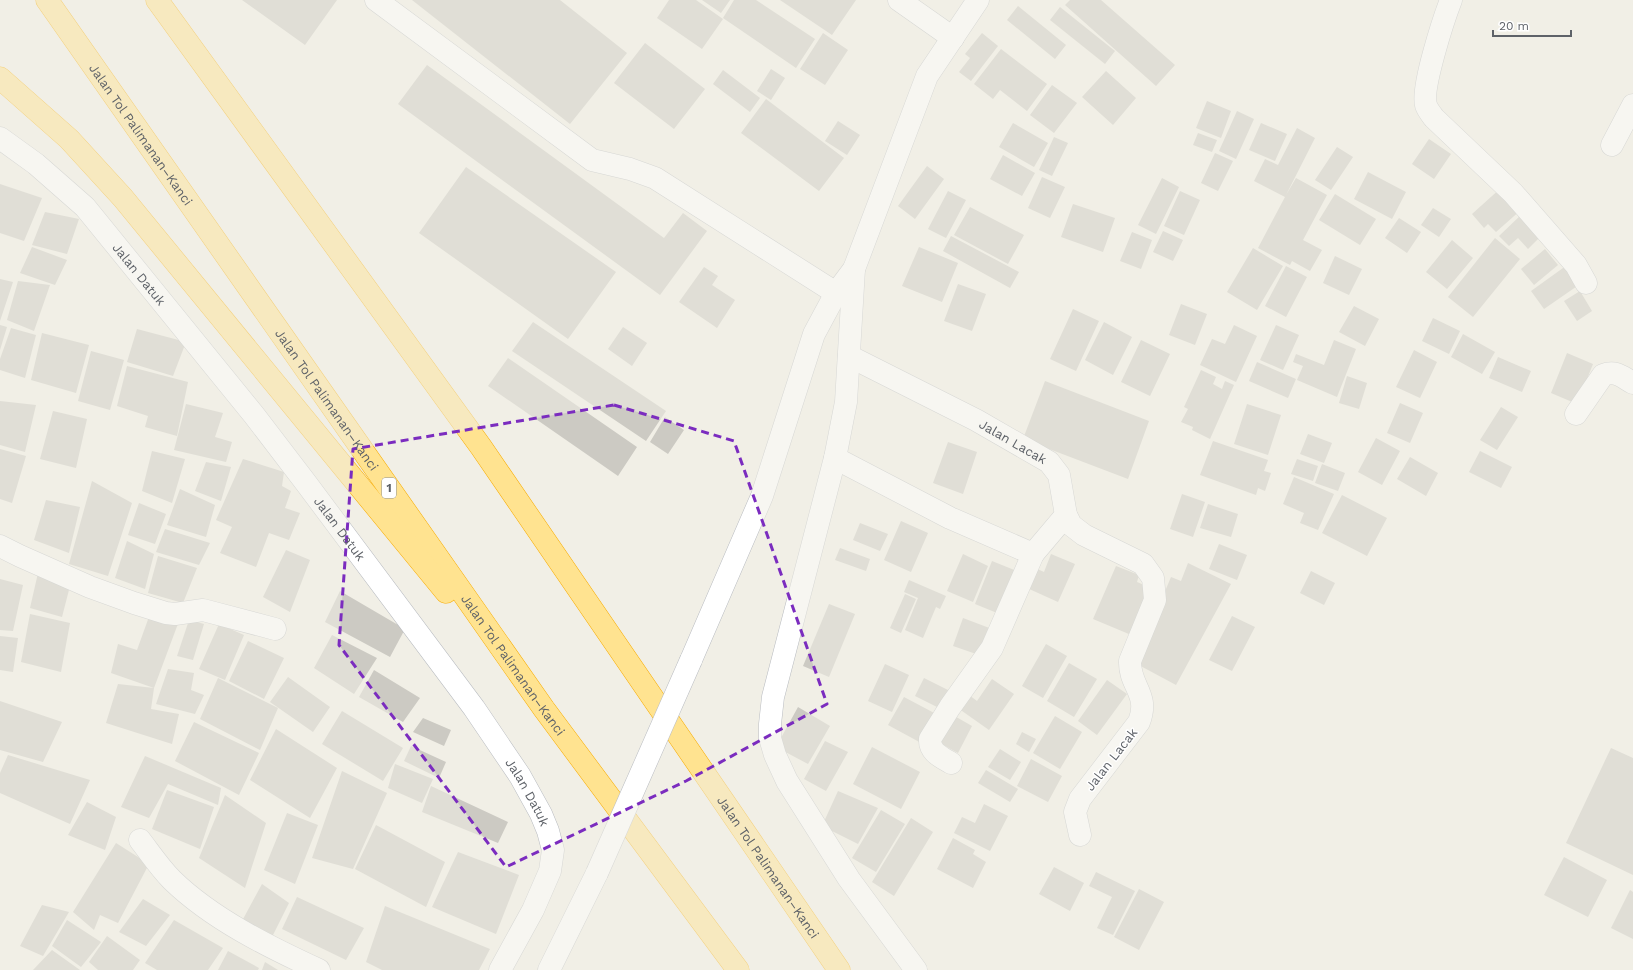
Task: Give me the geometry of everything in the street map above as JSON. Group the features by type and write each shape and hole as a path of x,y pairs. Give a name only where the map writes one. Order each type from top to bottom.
{"highway":[{"name":"Jalan Tol Palimanan–Kanci","path":"47,0 544,709 738,970"},
{"name":"Jalan Tol Palimanan–Kanci","path":"157,0 481,447 839,970"},
{"path":"0,78 68,139 123,198 367,497 544,709"}],"street":[{"path":"376,0 592,160 630,169 655,178 836,292"},
{"path":"899,0 953,38"},
{"path":"549,970 597,873 762,496 814,334 836,292 854,269 927,76 978,0"},
{"path":"1451,0 1441,25 1425,91 1426,105 1434,118 1513,193 1576,265 1586,283"},
{"path":"1612,145 1633,105"},
{"name":"Jalan Datuk","path":"0,138 36,164 58,183 85,207 100,225 254,415 306,483 474,708 520,776 541,814 548,831 553,850 550,871 533,910 500,970"},
{"path":"854,269 846,402 834,458 773,697 770,738 774,755 787,782 845,873 916,970"},
{"name":"Jalan Lacak","path":"849,356 976,420 1049,462 1059,475 1066,515 1071,525 1084,535 1143,564 1153,578 1155,600 1130,661 1130,670 1143,705 1142,714 1139,722 1080,799 1075,812 1080,835"},
{"path":"1576,414 1603,375 1616,373 1633,383"},
{"path":"834,458 950,518 1033,554"},
{"path":"951,763 932,750 929,745 930,739 950,707 992,648 1033,554 1066,515"},
{"path":"0,546 90,587 166,613 176,614 203,610 275,629"},
{"path":"140,840 172,879 199,902 260,941 320,970"}],"highlighted area":[{"path":"614,405 734,441 827,704 686,781 506,867 339,645 353,449"}],"building":[{"path":"242,0 337,0 305,45"},
{"path":"412,0 560,0 627,53 570,124"},
{"path":"669,0 696,0 723,19 702,49 657,18"},
{"path":"702,0 730,0 721,13"},
{"path":"734,0 756,0 815,39 796,68 723,18"},
{"path":"780,0 856,0 832,35"},
{"path":"1070,0 1101,0 1175,65 1156,86 1065,5"},
{"path":"1018,6 1066,45 1055,59 1007,20"},
{"path":"1060,7 1115,51 1105,64 1050,20"},
{"path":"823,33 848,50 825,85 800,69"},
{"path":"982,33 998,46 971,81 959,72 970,58 965,54"},
{"path":"645,43 705,89 674,129 614,83"},
{"path":"1001,49 1047,84 1027,111 1000,90 993,99 974,84"},
{"path":"427,65 664,238 683,213 707,231 660,295 398,104"},
{"path":"771,69 785,78 771,100 757,91"},
{"path":"723,70 760,98 750,112 713,84"},
{"path":"1106,71 1136,98 1113,125 1082,97"},
{"path":"1052,85 1077,103 1054,133 1030,115"},
{"path":"766,99 844,158 819,191 741,133"},
{"path":"1207,101 1231,111 1221,138 1196,128"},
{"path":"1237,111 1254,119 1236,159 1219,151"},
{"path":"838,121 860,135 847,155 825,141"},
{"path":"1013,123 1048,143 1034,167 999,147"},
{"path":"1261,123 1287,134 1275,161 1249,150"},
{"path":"1297,128 1315,138 1286,195 1296,178 1327,195 1303,240 1322,250 1310,271 1292,261 1290,265 1258,248 1285,197 1254,181 1265,159 1278,165"},
{"path":"1198,133 1217,140 1212,152 1193,145"},
{"path":"1054,137 1068,143 1052,176 1039,170"},
{"path":"1429,139 1451,154 1434,179 1412,164"},
{"path":"1337,147 1353,157 1331,190 1315,180"},
{"path":"1215,153 1233,161 1218,191 1201,183"},
{"path":"1003,155 1035,173 1022,196 990,179"},
{"path":"927,166 944,179 915,219 898,206"},
{"path":"466,167 616,272 568,339 419,233"},
{"path":"1368,172 1406,192 1392,219 1354,199"},
{"path":"1042,177 1065,187 1050,218 1028,208"},
{"path":"1162,178 1179,187 1156,234 1138,225"},
{"path":"0,184 42,198 24,241 0,233"},
{"path":"1502,187 1522,209 1496,232 1488,224 1484,228 1472,214"},
{"path":"948,191 966,200 946,238 928,229"},
{"path":"1180,191 1200,200 1184,235 1164,226"},
{"path":"1335,194 1376,219 1360,245 1319,220"},
{"path":"1073,204 1115,218 1103,252 1061,237"},
{"path":"970,207 1024,235 1008,264 954,235"},
{"path":"1433,208 1451,219 1439,237 1421,225"},
{"path":"45,212 79,219 67,254 32,245"},
{"path":"1522,214 1542,235 1528,249 1518,238 1509,246 1499,236"},
{"path":"1399,218 1421,232 1407,253 1385,238"},
{"path":"1163,231 1183,240 1173,261 1153,252"},
{"path":"1132,232 1152,240 1141,269 1120,261"},
{"path":"951,236 1019,272 1010,288 943,251"},
{"path":"1495,238 1520,259 1473,317 1448,297"},
{"path":"1452,240 1473,258 1447,289 1426,272"},
{"path":"32,247 67,260 55,285 20,273"},
{"path":"919,247 958,263 942,302 902,286"},
{"path":"1253,248 1283,266 1257,310 1227,292"},
{"path":"1545,249 1558,265 1534,285 1521,269"},
{"path":"1335,256 1362,269 1349,295 1323,283"},
{"path":"1570,263 1583,282 1544,309 1531,291"},
{"path":"1286,266 1307,277 1286,317 1265,306"},
{"path":"704,267 718,276 712,285 735,300 717,328 679,302"},
{"path":"0,279 13,282 0,321"},
{"path":"18,281 50,285 34,331 7,320"},
{"path":"958,284 986,294 972,331 944,321"},
{"path":"1580,291 1592,311 1577,321 1564,301"},
{"path":"1181,304 1207,314 1195,345 1169,335"},
{"path":"1354,306 1379,319 1365,346 1339,332"},
{"path":"1073,309 1099,321 1076,371 1050,359"},
{"path":"1433,318 1460,331 1449,354 1422,341"},
{"path":"533,322 666,411 646,441 512,351"},
{"path":"1104,322 1132,337 1113,375 1085,360"},
{"path":"0,325 7,327 0,350"},
{"path":"1234,325 1257,336 1236,382 1200,365 1212,339 1225,344"},
{"path":"1276,325 1299,335 1283,370 1260,360"},
{"path":"623,327 647,343 632,366 608,349"},
{"path":"11,328 36,335 25,378 0,370 0,359"},
{"path":"137,329 186,342 173,376 127,362"},
{"path":"42,333 89,345 76,393 31,380"},
{"path":"1463,334 1495,352 1482,374 1451,357"},
{"path":"1141,340 1170,354 1150,396 1121,382"},
{"path":"1334,340 1356,349 1337,397 1297,380 1303,366 1293,362 1296,354 1324,365"},
{"path":"1414,350 1437,362 1420,398 1396,387"},
{"path":"91,351 124,360 110,410 78,401"},
{"path":"1567,353 1593,364 1577,404 1551,393"},
{"path":"1498,357 1531,371 1522,392 1489,378"},
{"path":"508,358 637,447 618,476 488,386"},
{"path":"1257,362 1296,379 1288,398 1249,381"},
{"path":"127,366 188,382 177,436 145,427 148,416 117,406"},
{"path":"1201,370 1216,377 1213,384 1222,389 1225,381 1234,385 1210,439 1192,430 1193,427 1181,422 1188,409 1184,407"},
{"path":"1347,376 1367,383 1359,409 1339,403"},
{"path":"1045,381 1149,421 1128,479 1023,439"},
{"path":"0,401 36,405 25,452 0,445"},
{"path":"1400,403 1423,413 1410,443 1387,433"},
{"path":"186,404 223,413 215,437 232,442 226,462 174,450"},
{"path":"1247,404 1281,415 1268,455 1234,444"},
{"path":"1501,407 1518,417 1497,450 1480,440"},
{"path":"53,411 87,419 76,468 40,459"},
{"path":"665,417 684,430 668,454 650,442"},
{"path":"1308,434 1332,443 1324,463 1300,454"},
{"path":"1376,438 1400,451 1382,485 1358,472"},
{"path":"1213,441 1268,460 1264,471 1271,473 1265,491 1258,488 1256,495 1200,475"},
{"path":"948,442 977,452 963,494 933,483"},
{"path":"0,449 26,456 12,503 0,499"},
{"path":"152,451 185,459 172,503 142,491"},
{"path":"1480,451 1512,467 1501,488 1469,472"},
{"path":"1410,457 1438,473 1426,496 1397,479"},
{"path":"243,459 284,472 282,486 291,491 285,508 300,513 289,540 269,533 256,567 220,553 232,527 216,520"},
{"path":"1297,459 1318,466 1313,481 1291,474"},
{"path":"206,462 231,467 221,501 195,491"},
{"path":"1322,464 1345,473 1338,491 1315,483"},
{"path":"1294,477 1334,494 1318,530 1300,523 1304,513 1283,504"},
{"path":"92,481 132,503 108,576 69,564"},
{"path":"180,489 215,505 206,537 167,525"},
{"path":"1182,494 1205,502 1193,537 1170,529"},
{"path":"1342,495 1387,518 1367,556 1322,533"},
{"path":"46,500 80,507 69,553 34,540"},
{"path":"139,503 166,514 155,544 128,535"},
{"path":"1208,504 1238,514 1231,537 1200,528"},
{"path":"901,521 928,533 911,572 884,560"},
{"path":"860,523 888,534 880,551 853,540"},
{"path":"165,529 210,543 199,565 156,552"},
{"path":"127,541 154,554 145,589 115,578"},
{"path":"1219,544 1247,555 1237,580 1209,569"},
{"path":"840,548 870,559 866,571 835,560"},
{"path":"286,550 310,560 290,612 263,597"},
{"path":"963,554 988,566 973,602 947,591"},
{"path":"1051,554 1075,564 1058,602 1027,588 1035,568 1044,572"},
{"path":"158,556 197,568 183,603 148,593"},
{"path":"992,561 1019,572 1002,615 975,604"},
{"path":"1188,563 1231,584 1176,685 1135,663 1171,577 1181,581"},
{"path":"1116,566 1139,575 1137,582 1149,587 1136,637 1093,619"},
{"path":"1311,571 1335,583 1324,605 1300,593"},
{"path":"38,573 70,586 62,617 30,608"},
{"path":"0,579 23,585 13,631 0,630"},
{"path":"909,580 946,596 940,609 936,607 923,638 905,630 918,598 904,592"},
{"path":"340,591 405,629 390,657 325,622"},
{"path":"905,594 916,599 901,633 890,628"},
{"path":"829,604 855,614 829,677 803,666"},
{"path":"30,614 70,623 61,672 21,662"},
{"path":"150,614 179,621 154,688 111,673 118,644 137,650"},
{"path":"1232,616 1255,627 1232,671 1209,660"},
{"path":"963,618 992,629 982,656 953,646"},
{"path":"189,620 204,624 193,660 177,656"},
{"path":"219,624 244,635 225,680 199,669"},
{"path":"332,635 377,658 354,694 314,668"},
{"path":"0,636 18,638 13,672 0,670"},
{"path":"248,641 284,658 264,699 229,681"},
{"path":"1046,644 1067,656 1043,698 1022,686"},
{"path":"1069,663 1097,679 1074,717 1047,701"},
{"path":"885,664 909,675 892,712 868,701"},
{"path":"168,669 194,673 191,690 204,695 195,714 156,704"},
{"path":"374,670 420,698 403,722 359,697"},
{"path":"288,677 330,707 313,732 270,702"},
{"path":"218,678 278,708 260,750 200,719"},
{"path":"924,678 952,692 943,710 915,696"},
{"path":"992,679 1014,694 989,730 955,706 965,692 977,701"},
{"path":"1107,680 1127,694 1097,735 1078,721"},
{"path":"118,684 154,688 151,709 179,714 172,744 106,723"},
{"path":"904,697 938,715 923,744 888,725"},
{"path":"0,701 62,722 43,762 0,750"},
{"path":"798,707 830,726 808,764 776,747"},
{"path":"342,711 403,748 383,781 322,744"},
{"path":"951,714 972,726 958,753 936,741"},
{"path":"1055,716 1082,732 1060,769 1033,753"},
{"path":"423,718 451,730 444,746 413,732"},
{"path":"194,722 259,753 239,795 175,761"},
{"path":"276,729 337,768 310,818 250,780"},
{"path":"1022,732 1036,739 1029,752 1016,744"},
{"path":"825,741 848,752 826,791 804,779"},
{"path":"411,746 446,762 439,778 404,761"},
{"path":"872,747 920,772 901,809 853,784"},
{"path":"1611,748 1633,758 1633,875 1566,843"},
{"path":"1000,749 1021,762 1010,780 988,767"},
{"path":"8,755 90,780 70,824 0,793 0,773"},
{"path":"145,756 221,788 218,805 168,784 149,818 121,807"},
{"path":"1031,759 1062,776 1048,802 1017,786"},
{"path":"395,764 433,779 422,803 388,788"},
{"path":"986,770 1018,789 1010,802 978,783"},
{"path":"342,771 387,793 353,869 312,858"},
{"path":"431,786 508,822 498,843 422,812"},
{"path":"167,790 214,807 200,849 152,829"},
{"path":"838,791 878,808 858,844 822,826"},
{"path":"225,795 266,823 245,888 199,858"},
{"path":"87,802 116,817 105,850 68,835"},
{"path":"984,804 1008,816 990,851 954,833 962,817 975,823"},
{"path":"881,810 905,824 876,872 852,858"},
{"path":"287,813 318,825 295,884 264,870"},
{"path":"911,818 933,832 894,896 872,882"},
{"path":"376,825 445,862 426,907 355,869"},
{"path":"953,838 975,850 973,854 986,862 973,888 937,869"},
{"path":"116,843 149,864 118,923 100,915 94,930 73,912"},
{"path":"458,852 519,875 496,934 432,907"},
{"path":"1564,857 1607,880 1588,917 1544,895"},
{"path":"1054,867 1084,883 1070,911 1039,894"},
{"path":"1096,872 1135,891 1113,935 1097,928 1112,897 1089,886"},
{"path":"262,884 289,903 272,937 242,921"},
{"path":"1139,889 1164,902 1139,950 1114,937"},
{"path":"1630,890 1633,892 1633,939 1611,928"},
{"path":"297,897 364,928 346,960 282,929"},
{"path":"143,899 170,915 146,946 119,932"},
{"path":"42,905 69,912 43,956 20,946"},
{"path":"385,906 490,949 479,970 382,970 366,962"},
{"path":"67,920 101,942 81,967 52,946"},
{"path":"174,920 223,948 208,970 157,970 145,963"},
{"path":"107,936 140,960 133,970 98,970 89,962"},
{"path":"52,950 80,970 33,970"},
{"path":"228,951 259,968 258,970 218,970"},
{"path":"265,962 278,970 262,970"}]}
